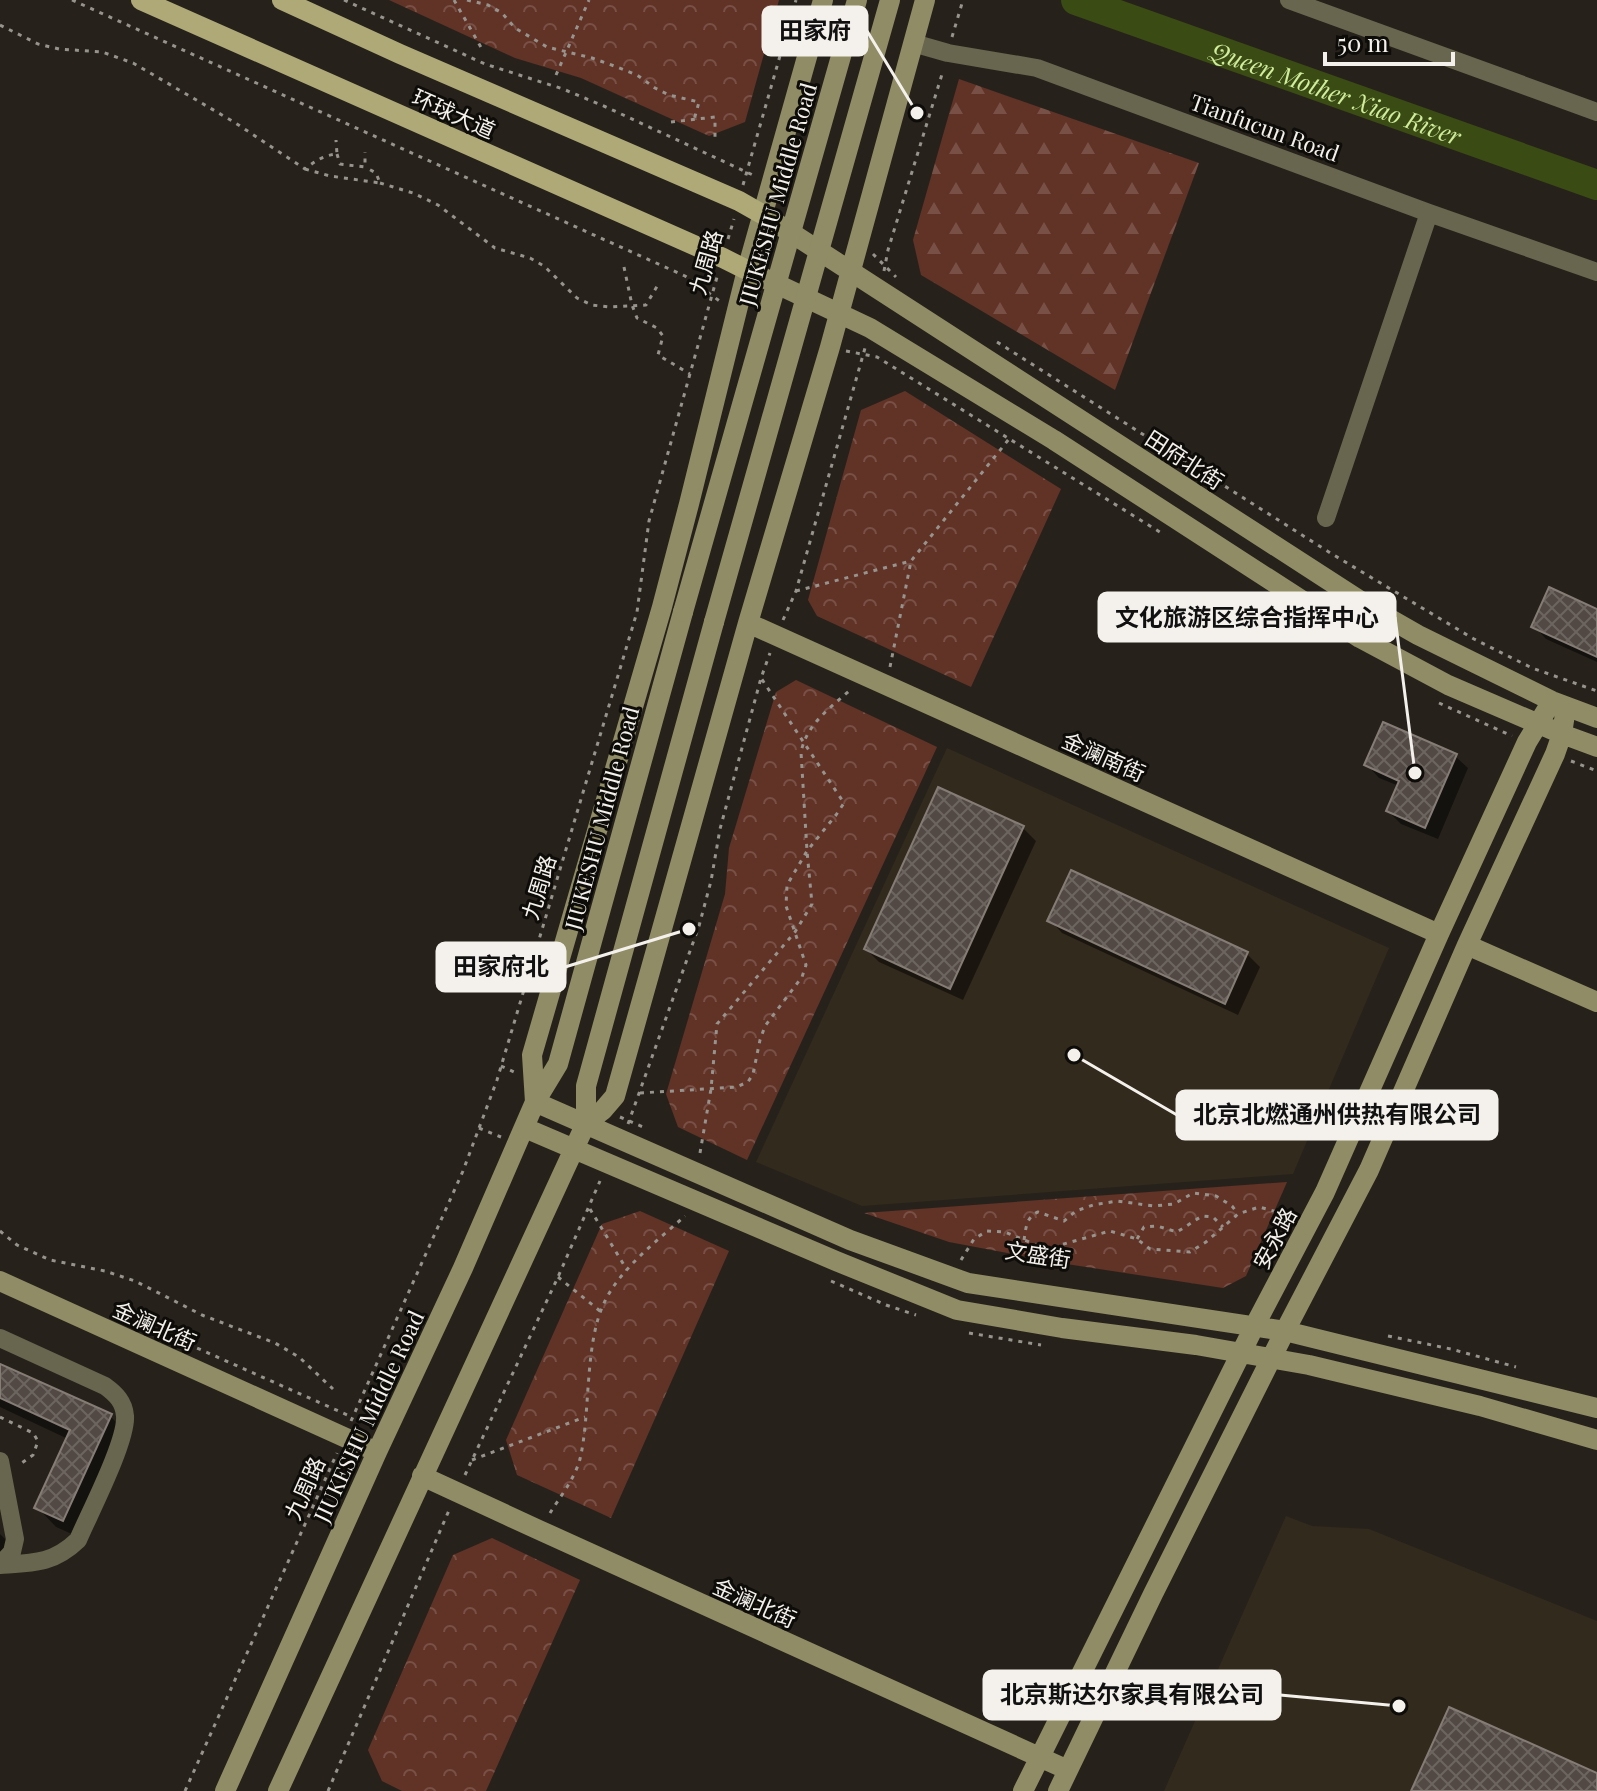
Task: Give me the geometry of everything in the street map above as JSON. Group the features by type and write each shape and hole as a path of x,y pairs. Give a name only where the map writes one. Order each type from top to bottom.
{"main road":[{"name":"环球大道","path":"141,0 747,270"},
{"name":"环球大道","path":"282,0 739,201 762,214"},
{"path":"535,1102 532,1055 662,607 747,270 823,0"},
{"name":"JIUKESHU Middle Road","path":"225,1791 463,1268 535,1102 558,1064 857,0"},
{"path":"286,1788 422,1476 586,1123 586,1086 890,0"},
{"path":"586,1123 615,1096 748,623 840,313 922,8"},
{"name":"田府北街","path":"762,214 1345,592 1418,635 1559,704 1597,718"},
{"path":"747,270 870,328 1054,440 1360,638 1448,685 1597,747"},
{"name":"金澜南街","path":"748,623 1439,934"},
{"path":"1058,1791 1153,1594 1369,1170 1555,754 1562,734 1559,704"},
{"name":"安永路","path":"1023,1791 1254,1327 1325,1192 1527,742 1539,724 1559,704"},
{"path":"1467,945 1597,1002"},
{"name":"文盛街","path":"535,1102 850,1240 968,1283 1285,1331 1597,1408"},
{"path":"525,1128 957,1310 1309,1365 1480,1406 1597,1440"},
{"name":"金澜北街","path":"0,1281 377,1452"},
{"name":"金澜北街","path":"422,1476 1068,1770"}],"street":[{"path":"1289,0 1597,112"},
{"name":"Tianfucun Road","path":"913,43 948,53 1037,68 1597,272"},
{"path":"1326,518 1429,213"},
{"path":"0,1338 105,1386 116,1394 123,1406 125,1420 120,1441 78,1540 48,1561 0,1565"},
{"path":"0,1565 12,1552 15,1539 1,1466"}],"path":[{"path":"72,0 685,276 737,315"},
{"path":"344,0 485,64 563,89 606,107 771,184"},
{"path":"454,0 482,49"},
{"path":"467,0 488,5 502,13 515,28 547,47 617,67 637,75 669,95 699,102 694,120"},
{"path":"556,75 589,0"},
{"name":"九周路","path":"185,1791 463,1171 501,1066 637,612 649,521 796,0"},
{"path":"955,28 963,0"},
{"path":"0,25 38,44 102,52 133,63 234,122 305,169 380,183 413,193 438,205 495,248 530,258 544,266 577,298 592,305 646,305 659,283"},
{"path":"671,122 715,117 715,142"},
{"path":"336,140 340,164 365,167 376,173 380,183"},
{"path":"365,152 365,167"},
{"path":"305,169 327,155 337,154"},
{"path":"859,241 899,281"},
{"path":"624,267 637,318 657,328 663,336 658,355 690,374"},
{"name":"田府北街","path":"992,339 1332,554 1474,639 1532,668 1597,691"},
{"path":"890,667 911,561 1009,439"},
{"path":"796,591 911,561"},
{"path":"640,1093 736,1087 748,1082 753,1074 765,1026 802,977 806,965 786,906 787,885 807,851 844,803 761,678"},
{"path":"700,1153 711,1089 717,1024 795,932 812,904 801,752 803,740 815,722 849,691"},
{"path":"501,1066 534,1081"},
{"path":"603,1110 644,1128"},
{"path":"1024,1240 1026,1222 1034,1213 1064,1221 1076,1211 1117,1201 1154,1206 1174,1204 1193,1193 1216,1196 1238,1214"},
{"path":"589,1207 627,1270"},
{"path":"960,1263 974,1239 987,1231 1005,1232 1046,1249 1110,1231 1137,1239 1150,1249 1190,1252 1238,1214 1259,1207 1289,1215"},
{"path":"539,1530 579,1461 600,1311 627,1270 685,1216"},
{"path":"1137,1239 1144,1227 1157,1226 1177,1232 1202,1216 1213,1217 1223,1227"},
{"path":"0,1231 17,1245 50,1260 105,1271 135,1281 202,1315 275,1343 299,1357 333,1389"},
{"path":"558,1277 600,1311"},
{"path":"1379,1334 1524,1369"},
{"path":"0,1417 33,1433 38,1441 33,1455 22,1464 1,1466"},
{"path":"472,1460 585,1417"}],"shaded area":[{"path":"947,748 1389,948 1293,1174 862,1206 756,1162"},
{"path":"1286,1516 1312,1526 1369,1529 1597,1621 1597,1791 1164,1791"}],"green space":[{"path":"389,0 779,0 745,122 709,136 581,78 515,58"},
{"path":"959,79 1199,163 1115,390 921,275 913,240"},
{"path":"905,391 1061,489 971,687 817,616 808,600 861,410"},
{"path":"796,680 937,747 747,1160 678,1127 666,1094 725,894 729,848 776,692"},
{"path":"1287,1182 1246,1276 1223,1288 949,1242 864,1213"},
{"path":"640,1211 729,1251 611,1518 517,1475 506,1440 602,1224"},
{"path":"492,1538 580,1580 486,1791 402,1791 382,1781 368,1750 453,1555"}],"building":[{"path":"1549,587 1597,609 1597,657 1531,627"},
{"path":"1383,722 1457,754 1425,828 1386,811 1399,781 1364,765"},
{"path":"938,787 1024,826 950,989 864,949"},
{"path":"1071,870 1248,952 1225,1004 1047,921"},
{"path":"0,1364 112,1414 63,1521 34,1508 70,1430 0,1398"},
{"path":"1449,1707 1597,1773 1597,1791 1411,1791"}],"waterway":[{"name":"Queen Mother Xiao River","path":"1076,0 1597,185"}],"place":[{"name":"田家府","path":"917,113"},
{"name":"文化旅游区综合指挥中心","path":"1415,773"},
{"name":"田家府北","path":"689,929"},
{"name":"北京北燃通州供热有限公司","path":"1074,1055"},
{"name":"北京斯达尔家具有限公司","path":"1399,1706"}]}
